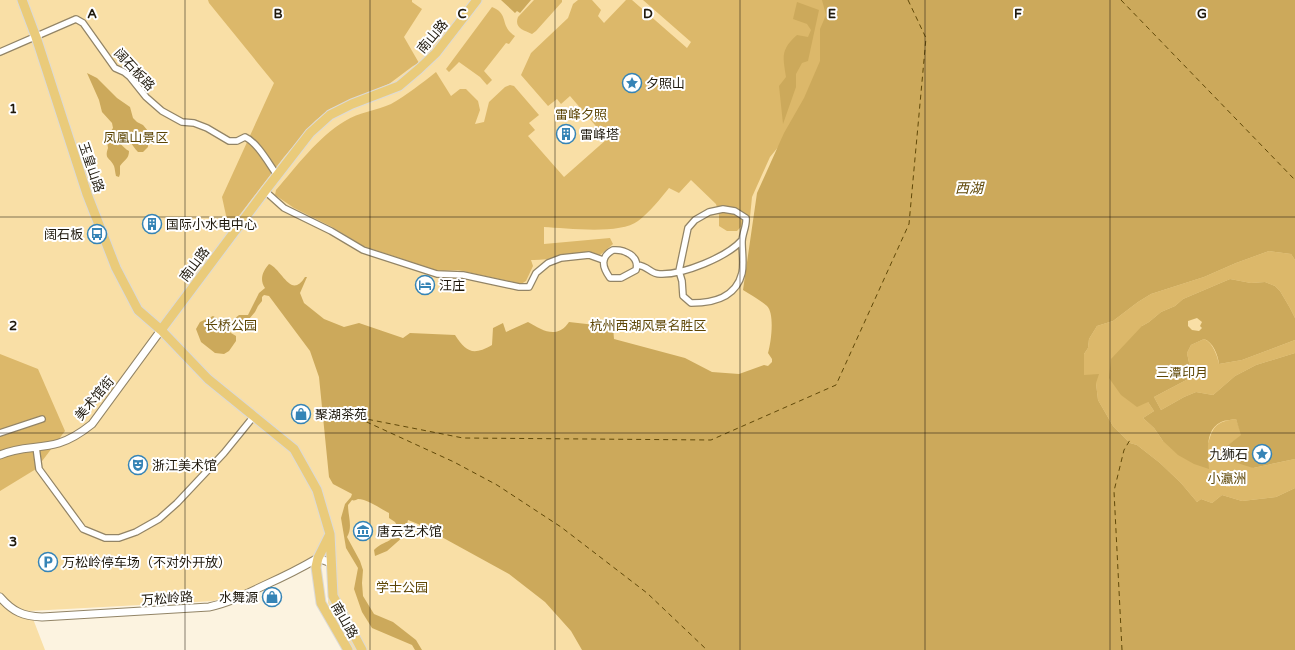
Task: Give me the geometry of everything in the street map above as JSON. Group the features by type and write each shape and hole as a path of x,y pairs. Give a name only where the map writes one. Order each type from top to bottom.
{"main road":[{"name":"玉皇山路","path":"22,0 36,37 88,194 116,268 138,310 161,330"},
{"name":"南山路","path":"362,650 333,596 330,534 317,490 294,449 208,379 161,330 277,175 310,134 330,115 352,104 399,86 436,53 477,0"},
{"name":"南山路","path":"330,534 318,558 316,567 321,603 348,650"}],"street":[{"name":"阔石板路","path":"36,37 76,19 83,23 115,68 124,72 130,77 146,97 162,111 182,122 194,123 207,128 229,141 237,141 245,137 249,139 258,147 277,175"},
{"path":"0,52 36,37"},
{"path":"265,191 284,208 363,250 437,274 463,275 519,287 529,287 536,273 548,263 561,258 589,255 603,260"},
{"path":"723,209 735,211 746,218 747,222 742,240 742,273 734,290 730,294 718,300 698,303 690,303 687,301 683,296 682,281 679,271 688,228 695,220 709,212 723,209"},
{"path":"637,265 644,266 652,272 658,274 667,274 704,264 736,246 742,240"},
{"path":"613,250 621,250 629,253 637,265 636,270 621,278 615,279 610,278 606,272 603,260 607,253 613,250"},
{"name":"美术馆街","path":"0,455 20,449 59,443 78,435 92,424 161,330"},
{"path":"36,447 39,469 83,529 105,538 119,538 136,532 159,519 177,503 224,453 254,416"},
{"path":"0,433 42,419"},
{"path":"318,558 331,563"},
{"name":"万松岭路","path":"0,597 14,610 23,615 34,617 59,617 209,607 225,604 318,558"}],"green space":[{"name":"杭州西湖风景名胜区","path":"0,0 1295,0 1295,650 353,650 328,603 330,549 247,591 214,601 30,611 45,650 0,650"},
{"path":"208,0 412,0 412,2 422,9 404,37 419,63 389,84 330,109 315,121 284,157 235,221 227,220 222,197 274,83"},
{"path":"534,0 562,0 562,2 532,34 520,28 517,21 518,17"},
{"name":"雷峰夕照","path":"578,0 592,0 601,10 598,16 604,23 626,0 632,0 687,48 691,42 643,0 827,0 826,51 788,135 770,157 752,197 750,217 737,231 727,231 719,226 719,215 716,204 691,180 679,193 669,188 647,214 630,225 619,228 592,230 544,227 544,244 610,238 613,244 600,255 583,254 531,260 533,266 526,281 521,284 458,270 438,271 363,246 334,228 294,208 275,195 276,190 316,144 335,128 350,118 391,104 409,93 436,72 451,96 460,89 466,89 478,101 480,110 475,124 484,122 489,102 505,87 510,85 514,86 539,115 529,123 535,130 528,136 564,177 607,139 570,96 561,104 557,99 548,106 521,75 531,53 568,18 573,4"},
{"path":"492,7 501,13 507,28 515,36 509,44 506,43 484,71 492,80 487,85 480,77 459,62 449,72 446,69"},
{"name":"小瀛洲","path":"1269,251 1291,254 1295,260 1295,318 1280,291 1275,286 1265,282 1251,283 1230,279 1183,299 1175,306 1161,312 1142,326 1148,402 1154,411 1143,418 1154,428 1163,441 1207,447 1213,430 1219,424 1236,419 1242,435 1224,448 1253,468 1295,459 1295,488 1276,497 1242,501 1222,495 1212,503 1201,499 1197,502 1181,483 1160,463 1137,445 1130,443 1113,426 1098,400 1096,383 1084,375 1084,354 1088,348 1089,339 1097,326 1113,321 1151,294 1204,277"},
{"path":"1204,339 1212,346 1219,364 1242,360 1295,340 1295,353 1256,365 1235,376 1213,395 1196,392 1161,410 1154,397 1192,377 1187,353 1191,345"},
{"path":"0,354 38,369 65,431 36,469 0,491"}],"water":[{"path":"501,0 531,0 520,13 517,11 515,13"},
{"name":"西湖","path":"822,0 1295,0 1295,260 1291,254 1269,251 1204,277 1151,294 1113,321 1097,326 1089,339 1088,348 1084,354 1084,375 1099,374 1096,383 1098,400 1113,426 1130,443 1137,445 1160,463 1181,483 1197,502 1201,499 1212,503 1222,495 1242,501 1276,497 1295,488 1295,650 582,650 571,631 545,602 509,574 418,524 408,520 404,536 387,551 375,556 374,550 378,546 390,540 398,527 395,522 389,518 389,513 370,502 358,499 352,500 348,505 350,529 347,537 360,561 363,570 363,596 374,614 393,622 416,640 422,650 415,650 412,645 372,628 362,612 354,589 358,568 346,548 341,518 345,504 352,494 333,484 329,477 319,377 310,351 269,296 264,295 262,297 262,301 255,312 244,325 233,326 228,329 236,336 236,341 229,351 224,354 215,353 201,342 196,329 200,322 213,316 228,324 239,315 248,315 259,293 265,288 262,281 262,275 269,264 291,284 295,285 300,283 305,277 307,277 300,293 304,303 324,319 344,327 359,323 403,338 410,333 455,335 467,349 475,351 492,345 493,328 503,323 506,332 528,322 549,332 554,332 560,331 569,322 613,327 614,339 685,358 712,372 739,374 764,365 768,366 772,362 772,359 768,353 772,329 771,315 767,306 743,290 757,193 784,133 804,98 820,61 820,29 826,15"},
{"path":"797,2 819,10 808,61 802,63 796,74 796,87 783,124 779,86 786,77 784,59 785,50 797,35 808,37 811,30 807,24 793,19"},
{"path":"87,73 97,78 117,98 130,107 133,118 143,125 148,131 148,147 143,152 138,152 124,135 118,133 113,139 129,151 127,158 120,166 119,177 116,176 114,166 107,157 107,137 113,128 112,123 102,112 99,100"},
{"path":"1230,279 1251,283 1265,282 1275,286 1280,291 1295,318 1295,340 1242,360 1219,364 1218,357 1214,349 1210,343 1204,339 1191,345 1187,353 1192,377 1154,397 1161,410 1196,392 1213,395 1235,376 1256,365 1295,353 1295,459 1253,468 1228,460 1224,448 1241,435 1236,419 1221,422 1209,436 1209,469 1194,464 1178,455 1163,441 1154,428 1143,418 1154,411 1148,402 1137,407 1121,395 1109,378 1111,359 1142,326 1161,312 1175,306 1183,299","holes":["1197,318 1202,322 1200,326 1202,328 1199,331 1192,330 1188,326 1188,321"]}],"ferry route":[{"path":"324,410 463,438 711,440 836,385 909,224 926,38 908,0"},
{"path":"1121,0 1295,180"},
{"path":"358,418 454,462 497,485 561,527 647,593 707,650"},
{"path":"1122,650 1114,491 1124,450 1130,440"}],"place":[{"name":"夕照山","path":"632,83"},
{"name":"雷峰塔","path":"566,134"},
{"name":"国际小水电中心","path":"152,224"},
{"name":"阔石板","path":"97,234"},
{"name":"汪庄","path":"425,285"},
{"name":"聚湖茶苑","path":"301,414"},
{"name":"九狮石","path":"1262,454"},
{"name":"浙江美术馆","path":"138,465"},
{"name":"唐云艺术馆","path":"363,531"},
{"name":"万松岭停车场（不对外开放）","path":"48,562"},
{"name":"水舞源","path":"272,597"}],"park label":[{"name":"凤凰山景区","path":"136,137"},
{"name":"长桥公园","path":"231,325"},
{"name":"三潭印月","path":"1182,372"},
{"name":"学士公园","path":"402,587"}]}
